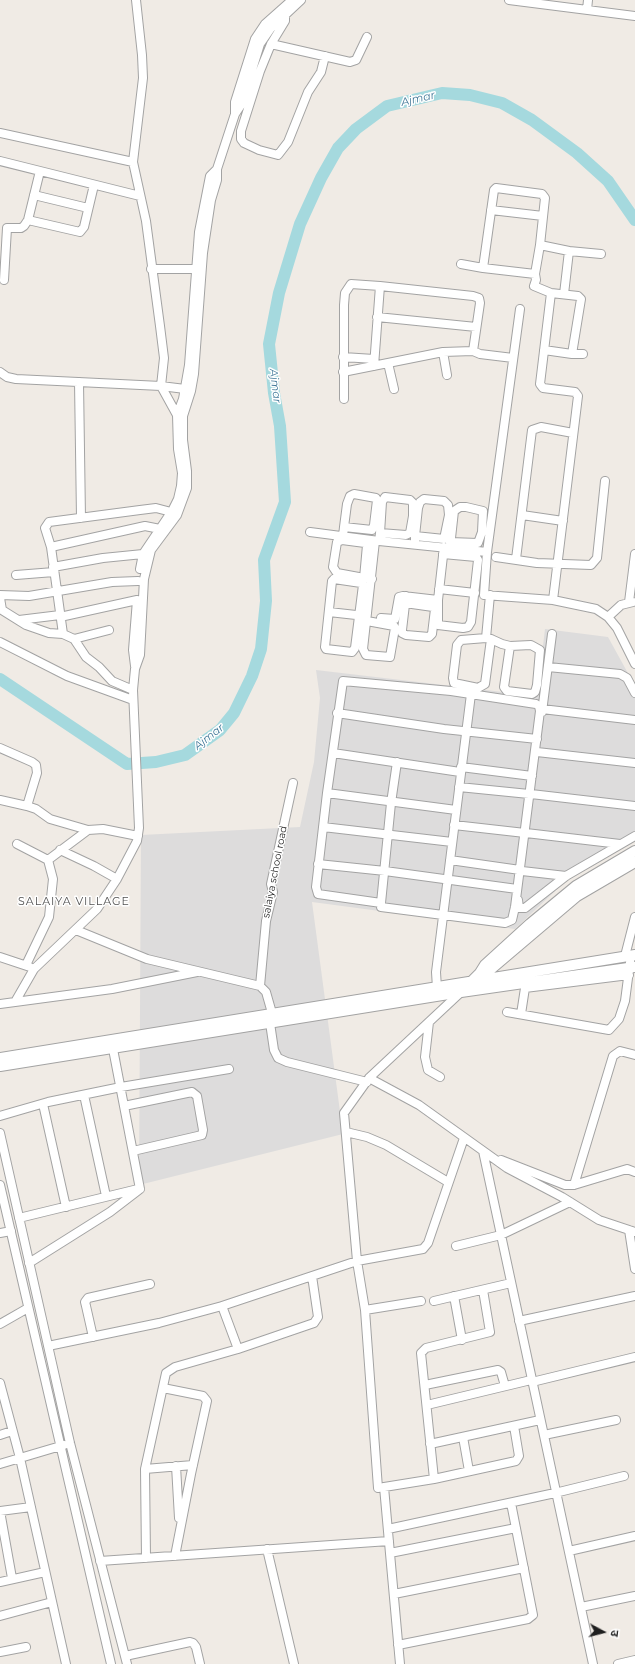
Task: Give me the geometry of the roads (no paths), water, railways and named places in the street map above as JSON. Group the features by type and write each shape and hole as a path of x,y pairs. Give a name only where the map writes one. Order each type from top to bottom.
{"street":[{"path":"136,0 143,78 133,162 146,221 151,269 164,358 161,386 180,415"},
{"path":"15,1002 34,969 97,909 117,879 133,849 138,832 133,690 140,655 146,565 151,550 175,513 182,473 178,449 180,415 188,365 195,269 217,180 216,169 235,114 241,105 260,44 292,0"},
{"path":"283,12 302,0"},
{"path":"509,0 635,16"},
{"path":"587,10 588,0"},
{"path":"283,12 286,21 271,44 255,86 241,131 241,139 244,143 274,155 278,155 288,142 308,92 321,72 325,56"},
{"path":"271,44 353,62 356,60 367,37"},
{"path":"0,132 133,162"},
{"path":"0,162 140,196"},
{"path":"4,280 6,228 24,226 28,220 40,172"},
{"path":"28,220 80,232 84,227 94,185"},
{"path":"484,268 494,190 496,188 542,194 545,198 540,246 535,274 536,280 534,286 551,293 578,296 581,299 572,354"},
{"path":"34,195 88,208"},
{"path":"491,210 543,216"},
{"path":"540,246 601,254"},
{"path":"564,294 569,251"},
{"path":"180,415 191,391 194,374 200,253"},
{"path":"461,264 535,274"},
{"path":"151,269 195,269"},
{"path":"344,399 344,305 347,287 351,284 473,296 479,298 480,303 472,352"},
{"path":"374,362 380,286"},
{"path":"551,293 540,384 543,388 575,392 578,396 553,600"},
{"path":"520,309 487,552 484,594 553,600 596,609 608,617 617,628 635,664"},
{"path":"377,317 476,327"},
{"path":"544,350 583,354"},
{"path":"344,357 388,363 443,352 472,352 513,358"},
{"path":"443,352 447,375"},
{"path":"344,372 374,362"},
{"path":"388,363 394,389"},
{"path":"0,372 7,377 16,379 161,386 184,389"},
{"path":"79,382 82,518"},
{"path":"516,559 532,430 541,427 573,433"},
{"path":"496,557 558,564 591,565 596,558 605,481"},
{"path":"343,536 344,528 347,504 350,496 354,494 376,498 375,519 372,530 344,528"},
{"path":"368,579 378,538 382,502 386,497 410,500 413,503 413,516 410,533 406,535 378,538"},
{"path":"310,532 343,536 415,540 444,539 449,515 448,505 444,502 424,499 420,502 415,540"},
{"path":"415,540 447,548 476,557 478,560 471,622 468,627 463,628 438,625 439,589 447,548 454,511 466,507 483,511 482,532 478,543 447,548"},
{"path":"63,634 51,547 45,528 48,522 150,509 175,513"},
{"path":"136,669 133,650 138,581 143,554 160,529 175,513"},
{"path":"522,515 563,521"},
{"path":"51,547 145,526 160,529"},
{"path":"329,612 365,618 394,626 395,628 390,657 366,655 364,652 365,618 368,579 367,545 365,543 342,540 337,542 333,567 337,573 368,579"},
{"path":"447,548 487,552"},
{"path":"16,575 54,570 103,558 143,554"},
{"path":"608,617 621,604 632,602 635,554"},
{"path":"338,578 361,583 363,585 365,618 355,648 352,652 325,647 332,581 338,578"},
{"path":"133,690 112,681 99,667 86,657 74,639 63,634 49,633 26,625 2,610 0,597 57,593 112,582 138,581"},
{"path":"439,589 475,593"},
{"path":"490,595 489,638 485,684 478,688 454,683 453,678 457,645 461,640 489,638 510,646 531,645 540,650 537,685 535,692 532,694 507,691 504,687 510,646"},
{"path":"365,618 395,619 400,597 405,600 433,607 435,609 432,634 429,637 425,638 402,633 405,600"},
{"path":"19,620 60,616 137,600"},
{"path":"405,600 438,600"},
{"path":"74,639 109,630"},
{"path":"530,794 537,752 552,634"},
{"path":"0,642 67,676 134,700"},
{"path":"548,667 620,674 628,678 635,693"},
{"path":"381,903 318,894 316,887 326,793 341,684 346,680 470,694 536,704 540,706 521,870 518,905 522,909 566,876 635,836"},
{"path":"437,988 436,972 470,694"},
{"path":"542,709 635,720"},
{"path":"337,713 466,732 537,739"},
{"path":"0,748 36,765 37,773 27,806"},
{"path":"537,752 635,763"},
{"path":"332,753 461,770 532,776"},
{"path":"397,762 391,803 381,907 505,923 512,920 521,870"},
{"name":"salaiya school road","path":"260,986 266,921 273,892 271,884 293,783"},
{"path":"459,787 635,806"},
{"path":"326,793 391,803 456,810"},
{"path":"0,800 36,809 50,819 88,830 103,829 138,832"},
{"path":"454,825 620,844"},
{"path":"323,827 388,833 452,842"},
{"path":"48,860 88,830"},
{"path":"18,844 48,860 53,880 49,917 26,965"},
{"path":"60,850 117,879"},
{"path":"514,1426 519,1456 516,1461 434,1479 378,1488 365,1310 357,1261 344,1113 368,1080 461,992 479,974 485,965 508,944 576,886 635,851"},
{"path":"450,860 566,876"},
{"path":"479,974 491,969 577,896 635,862"},
{"path":"318,864 384,871 517,889"},
{"path":"507,1012 610,1030 619,1019 625,1001 631,970 630,955 635,916"},
{"path":"76,930 147,959 260,986 266,992 272,1013"},
{"path":"0,1066 113,1049 258,1020 272,1013 437,988 630,955"},
{"path":"0,957 34,969"},
{"path":"0,1058 258,1020 270,1023 461,992 631,970"},
{"path":"521,1014 525,988 631,970"},
{"path":"0,1004 112,989 200,972"},
{"path":"429,1022 424,1057 428,1070 440,1077"},
{"path":"270,1023 274,1050 278,1058 287,1062 368,1080 419,1105 507,1168 570,1202 599,1220 632,1231 635,1269"},
{"path":"113,1049 140,1189"},
{"path":"574,1185 613,1056 620,1051 635,1055"},
{"path":"0,1116 43,1104 121,1087 229,1069"},
{"path":"124,1106 192,1092 197,1096 203,1130 202,1135 133,1151"},
{"path":"84,1095 106,1196"},
{"path":"43,1104 66,1207"},
{"path":"346,1132 367,1137 386,1145 448,1182"},
{"path":"0,1133 70,1443 126,1660 190,1642 196,1647 200,1664"},
{"path":"48,1346 159,1323 222,1306 357,1261 426,1247 464,1138"},
{"path":"483,1151 593,1664"},
{"path":"500,1160 559,1184 574,1185 627,1169 635,1172"},
{"path":"0,1184 111,1664"},
{"path":"19,1218 140,1189"},
{"path":"29,1262 110,1212 140,1189"},
{"path":"456,1246 501,1235 570,1202"},
{"path":"0,1233 11,1231"},
{"path":"146,1558 145,1469 166,1373 175,1368 238,1349 314,1323 318,1317 312,1276"},
{"path":"434,1301 511,1283"},
{"path":"93,1337 85,1302 88,1298 150,1284"},
{"path":"434,1479 423,1350 490,1332 483,1290"},
{"path":"454,1296 462,1340"},
{"path":"519,1321 635,1296"},
{"path":"365,1310 421,1302"},
{"path":"222,1306 238,1349"},
{"path":"0,1324 28,1308"},
{"path":"427,1405 635,1357"},
{"path":"425,1385 498,1370 502,1372 505,1386"},
{"path":"0,1383 20,1458 66,1664"},
{"path":"163,1388 203,1396 207,1399 175,1556"},
{"path":"430,1444 540,1420"},
{"path":"544,1436 616,1420"},
{"path":"0,1435 12,1431"},
{"path":"463,1437 469,1471"},
{"path":"0,1464 70,1443"},
{"path":"145,1469 193,1465"},
{"path":"176,1466 180,1528"},
{"path":"388,1529 556,1493 624,1476"},
{"path":"384,1487 400,1664"},
{"path":"398,1646 531,1618 533,1613 511,1503"},
{"path":"12,1578 2,1538 0,1511 31,1507"},
{"path":"390,1553 516,1528"},
{"path":"569,1551 635,1536"},
{"path":"100,1560 389,1541"},
{"path":"268,1549 294,1664"},
{"path":"394,1594 524,1568"},
{"path":"0,1582 12,1578 45,1572"},
{"path":"581,1607 635,1596"},
{"path":"0,1616 52,1602"},
{"path":"0,1652 26,1647"},
{"path":"618,1664 635,1660"}],"waterway":[{"name":"Ajmar","path":"0,679 127,764 156,762 185,755 220,730 234,713 252,676 261,649 266,601 264,560 285,502 280,426 274,393 269,344 279,293 300,224 321,178 338,148 356,129 387,106 442,93 470,95 502,103 532,120 577,153 608,181 635,220"}],"district":[{"name":"SALAIYA VILLAGE","path":"74,902"}]}
